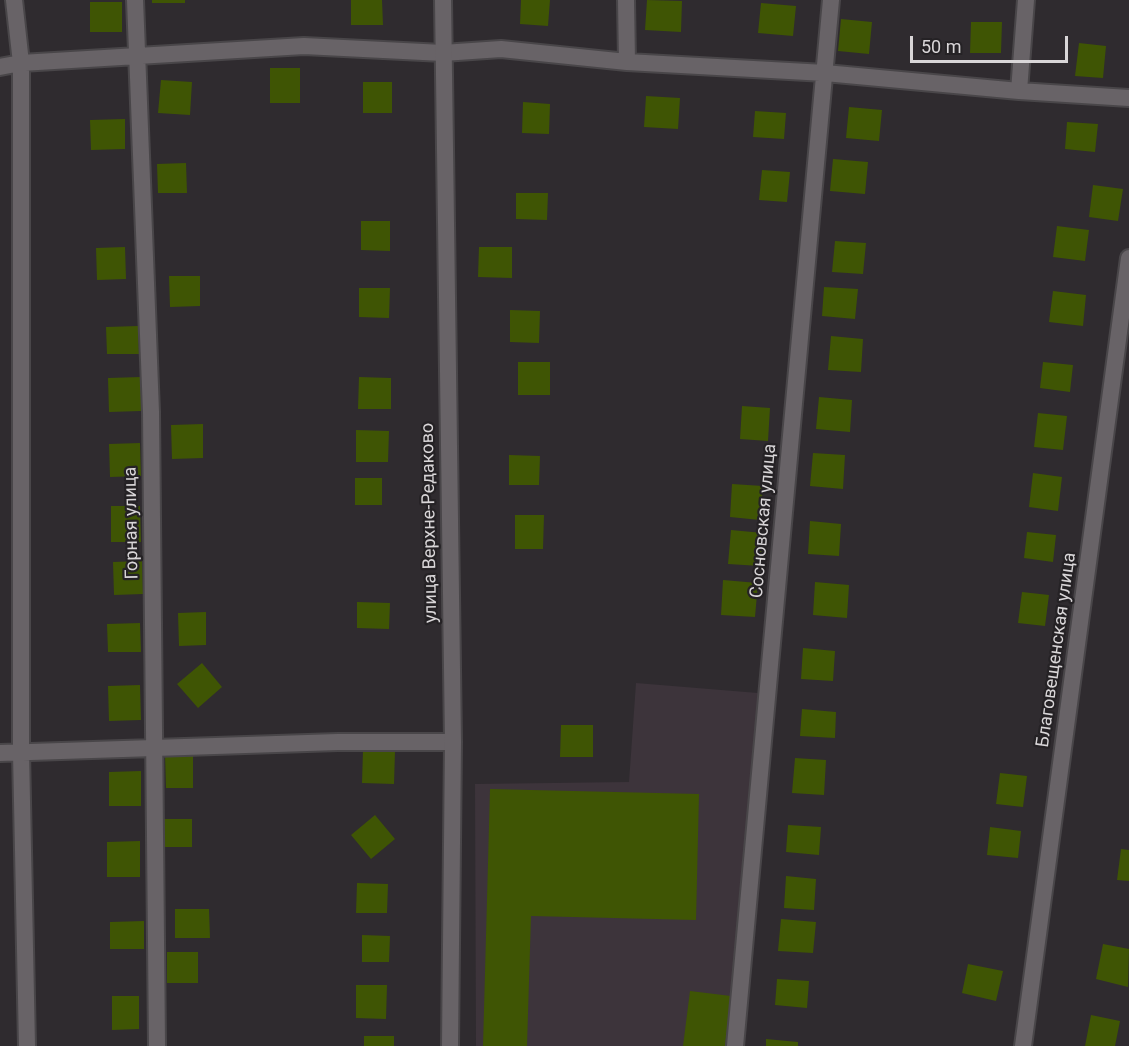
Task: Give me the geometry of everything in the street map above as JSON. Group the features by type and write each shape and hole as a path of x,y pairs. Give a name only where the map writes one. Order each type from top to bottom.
{"street":[{"path":"14,0 21,63 21,752 27,1046"},
{"name":"Горная улица","path":"135,0 151,412 157,1046"},
{"name":"улица Верхне-Редаково","path":"443,0 453,742 450,1046"},
{"path":"626,0 627,62"},
{"name":"Сосновская улица","path":"735,1046 831,0"},
{"path":"1019,91 1026,0"},
{"path":"0,67 21,63 136,54 304,46 443,53 501,49 627,62 825,73 1019,91 1129,98"},
{"name":"Благовещенская улица","path":"1023,1046 1129,258"},
{"path":"0,753 338,742 453,742"}],"shaded area":[{"path":"636,683 758,693 730,1046 476,1046 475,784 629,782"}],"building":[{"path":"152,0 185,0 185,3 152,3"},
{"path":"351,0 382,0 383,25 351,25"},
{"path":"521,0 550,0 548,26 520,24"},
{"path":"647,0 682,1 681,32 645,30"},
{"path":"90,2 122,2 122,32 90,32"},
{"path":"761,3 796,6 793,36 758,33"},
{"path":"841,19 872,22 869,54 838,51"},
{"path":"971,22 1002,22 1001,53 970,53"},
{"path":"1079,43 1106,46 1103,78 1075,76"},
{"path":"270,68 300,68 300,103 270,103"},
{"path":"161,80 192,82 190,115 158,113"},
{"path":"363,82 392,82 392,113 363,113"},
{"path":"646,96 680,98 678,129 644,127"},
{"path":"523,102 550,104 549,134 522,133"},
{"path":"849,107 882,110 879,141 846,138"},
{"path":"755,111 786,113 784,139 753,137"},
{"path":"125,119 125,149 91,150 90,120"},
{"path":"1067,122 1098,124 1095,152 1065,149"},
{"path":"833,159 868,162 865,194 830,191"},
{"path":"186,163 187,193 158,193 157,164"},
{"path":"762,170 790,172 787,202 759,200"},
{"path":"1093,185 1123,189 1118,221 1089,217"},
{"path":"516,193 548,193 547,220 516,219"},
{"path":"361,221 390,221 390,251 361,250"},
{"path":"1057,226 1089,230 1085,261 1053,257"},
{"path":"835,241 866,243 863,274 832,272"},
{"path":"125,247 126,279 97,280 96,248"},
{"path":"479,247 512,247 512,278 478,277"},
{"path":"169,276 200,276 200,306 170,307"},
{"path":"824,287 858,289 855,319 822,316"},
{"path":"359,288 390,288 389,318 359,317"},
{"path":"1053,291 1086,295 1083,326 1049,322"},
{"path":"510,310 540,311 539,343 510,342"},
{"path":"138,326 139,354 107,354 106,327"},
{"path":"831,336 863,339 861,372 828,370"},
{"path":"518,362 550,362 550,395 518,395"},
{"path":"1043,362 1073,365 1070,392 1040,388"},
{"path":"141,377 141,411 109,412 108,378"},
{"path":"359,377 391,378 391,409 358,409"},
{"path":"819,397 852,400 850,432 816,429"},
{"path":"742,406 770,408 768,441 740,439"},
{"path":"1038,413 1067,416 1063,450 1034,447"},
{"path":"203,424 203,458 172,459 171,425"},
{"path":"356,430 389,431 388,462 356,462"},
{"path":"140,443 141,476 110,477 109,444"},
{"path":"813,453 845,455 843,489 810,486"},
{"path":"509,455 540,456 539,485 509,485"},
{"path":"1033,473 1062,477 1058,511 1029,507"},
{"path":"355,478 382,478 382,505 355,505"},
{"path":"732,484 763,486 760,520 730,517"},
{"path":"111,506 140,506 141,542 111,542"},
{"path":"515,515 544,515 543,549 515,549"},
{"path":"810,521 841,524 839,556 808,554"},
{"path":"731,530 763,533 760,566 728,564"},
{"path":"1027,532 1056,535 1053,562 1024,558"},
{"path":"142,561 143,594 114,595 113,562"},
{"path":"723,580 758,583 755,617 721,615"},
{"path":"815,582 849,585 847,618 813,615"},
{"path":"1022,592 1049,595 1045,626 1018,623"},
{"path":"357,602 390,603 389,629 357,628"},
{"path":"206,612 206,645 179,646 178,613"},
{"path":"140,623 141,652 108,652 107,624"},
{"path":"803,648 835,651 833,681 801,679"},
{"path":"202,663 222,687 198,708 177,684"},
{"path":"140,685 141,720 109,721 108,686"},
{"path":"802,709 836,712 835,738 800,736"},
{"path":"561,725 593,725 593,757 560,757"},
{"path":"363,750 395,751 394,784 362,783"},
{"path":"193,753 193,788 166,788 165,754"},
{"path":"795,758 826,760 824,795 792,793"},
{"path":"141,771 141,806 109,806 109,772"},
{"path":"1000,773 1027,776 1023,807 996,804"},
{"path":"490,789 699,794 696,920 531,916 527,1046 483,1046"},
{"path":"375,815 395,839 371,859 351,835"},
{"path":"160,819 192,819 192,847 161,847"},
{"path":"788,825 821,827 819,855 786,852"},
{"path":"990,827 1021,831 1018,858 987,855"},
{"path":"140,841 140,877 107,877 107,842"},
{"path":"1121,849 1129,850 1129,881 1117,880"},
{"path":"786,876 816,879 814,910 784,908"},
{"path":"357,883 388,884 387,913 356,913"},
{"path":"175,909 209,909 210,938 175,938"},
{"path":"781,919 816,922 813,953 778,951"},
{"path":"144,921 144,949 110,949 110,922"},
{"path":"362,935 390,936 389,962 362,962"},
{"path":"1103,944 1129,949 1128,987 1096,979"},
{"path":"167,952 198,952 198,983 167,983"},
{"path":"968,964 1003,971 996,1001 962,993"},
{"path":"777,979 809,981 807,1008 775,1005"},
{"path":"356,985 387,985 386,1019 356,1018"},
{"path":"690,991 731,996 725,1046 683,1046"},
{"path":"112,996 139,996 139,1029 112,1030"},
{"path":"1091,1015 1120,1021 1115,1046 1085,1046"},
{"path":"364,1036 394,1036 394,1046 364,1046"},
{"path":"766,1039 798,1042 798,1046 766,1046"}]}
